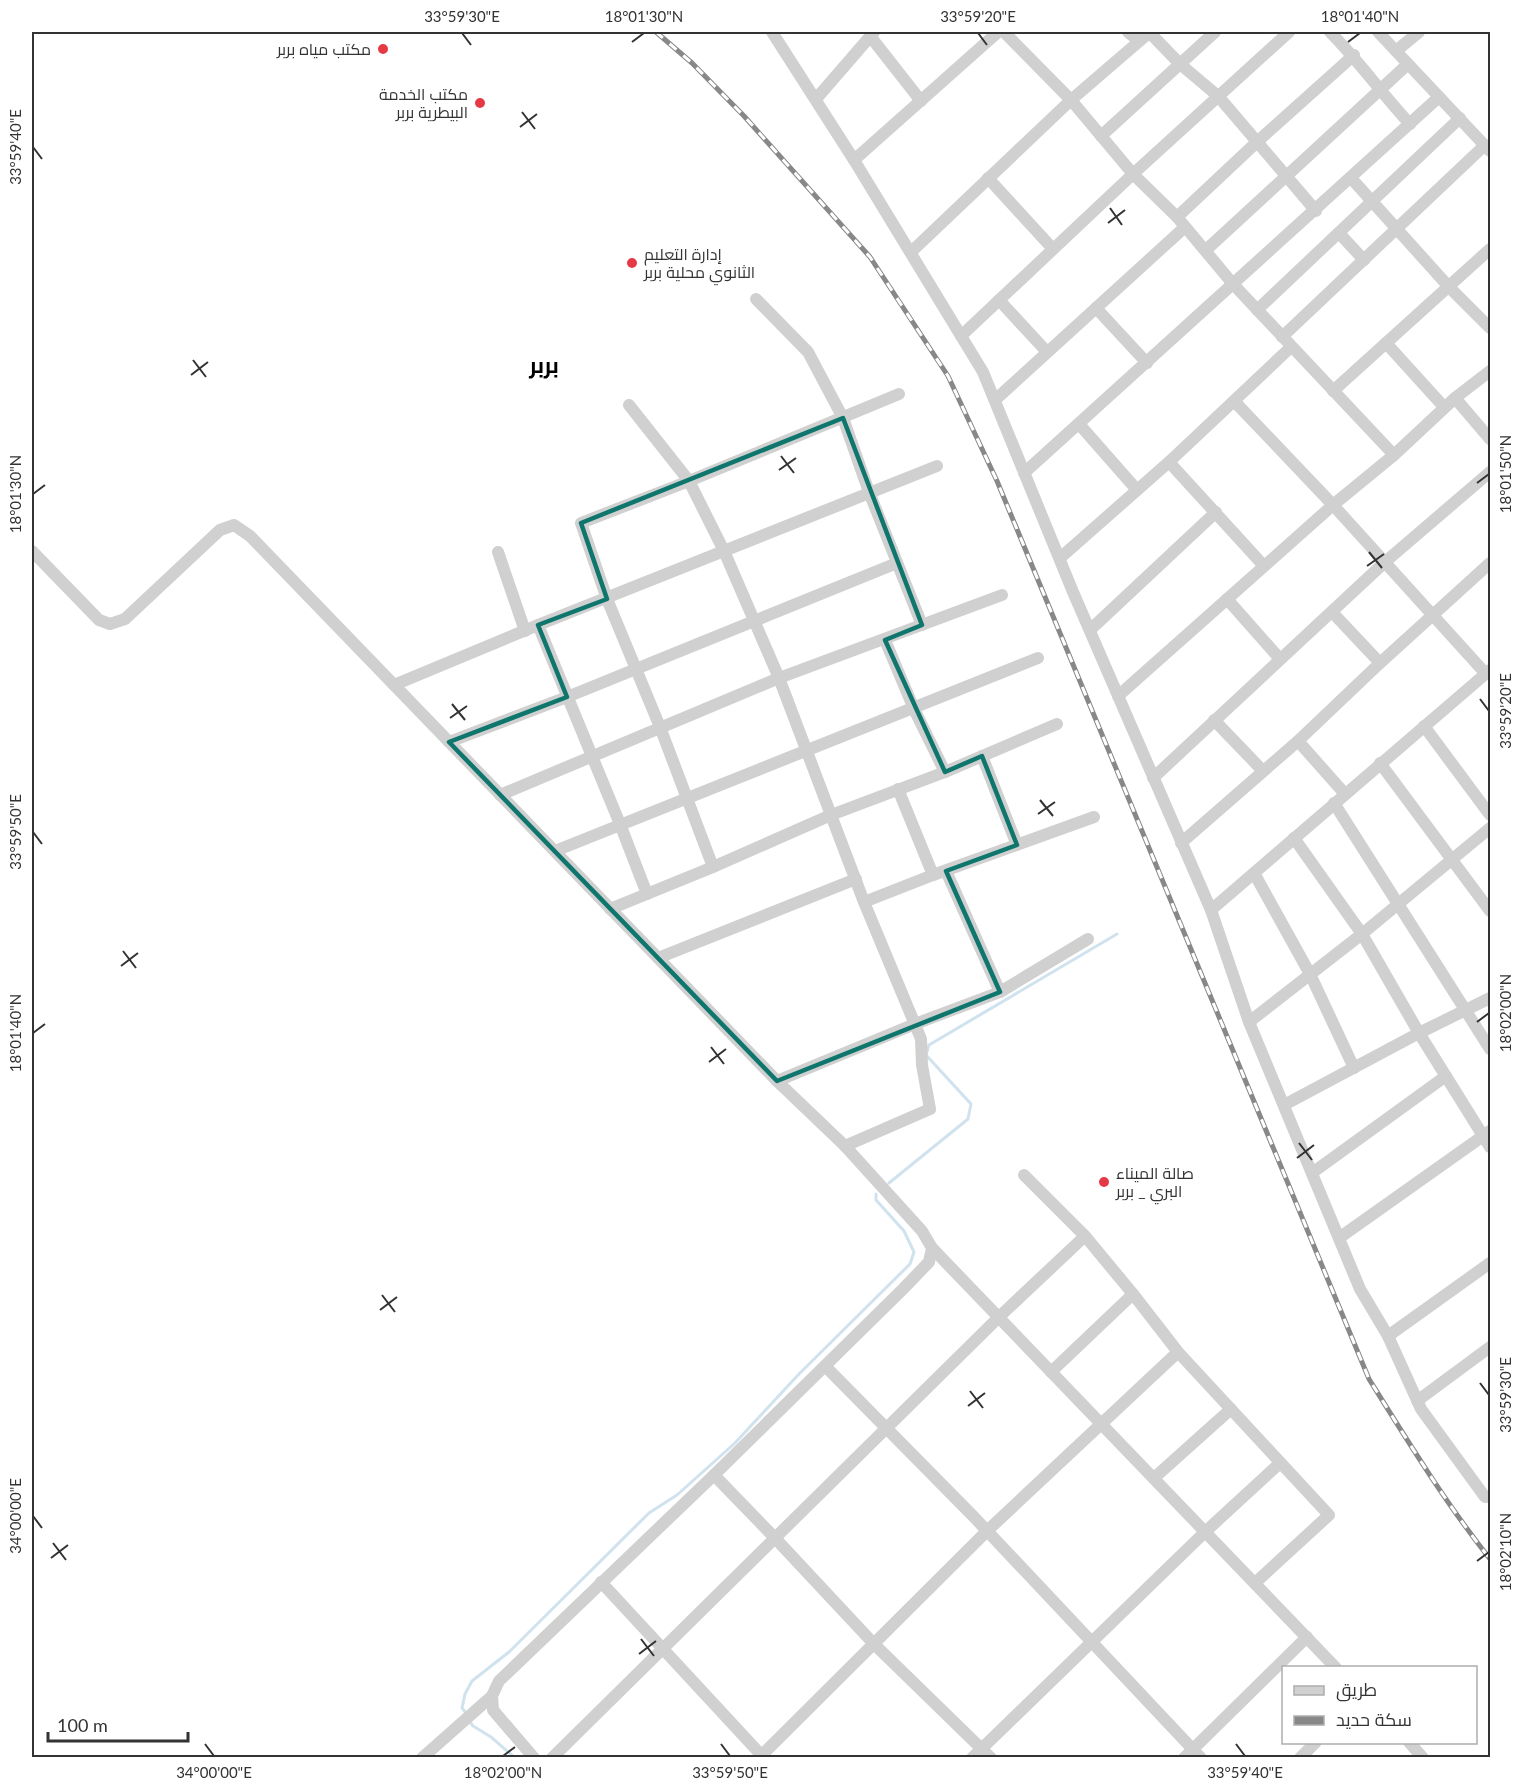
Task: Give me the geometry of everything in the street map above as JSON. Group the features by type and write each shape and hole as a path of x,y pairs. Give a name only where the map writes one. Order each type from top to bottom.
{"street":[{"path":"772,32 854,160 983,372 1089,630 1211,910 1249,1022 1360,1289 1388,1336 1417,1401 1485,1497 1491,1497"},
{"path":"1004,32 1071,100 1133,174 1177,217 1233,284 1394,455"},
{"path":"1128,32 1139,41"},
{"path":"911,252 1071,100 1150,32 1180,64 1218,96 1316,211"},
{"path":"1101,136 1215,32"},
{"path":"961,336 1133,174 1289,32"},
{"path":"1330,32 1354,55 1379,90 1410,124"},
{"path":"1282,337 1396,229 1488,148 1378,32"},
{"path":"1396,51 1419,32"},
{"path":"816,99 872,34 921,101"},
{"path":"854,160 921,101 989,34"},
{"path":"1177,217 1354,55"},
{"path":"1206,250 1408,64"},
{"path":"1024,473 1316,211 1439,97"},
{"path":"1257,310 1460,118"},
{"path":"988,178 1053,249"},
{"path":"1351,178 1449,286 1491,328"},
{"path":"994,400 1185,227"},
{"path":"1339,233 1364,260"},
{"path":"1333,391 1491,249"},
{"path":"756,299 808,352 843,418 869,492 922,625"},
{"path":"999,300 1047,352"},
{"path":"1096,308 1148,363"},
{"path":"1386,343 1444,407"},
{"path":"1060,558 1169,462 1291,347"},
{"path":"1118,696 1333,505 1394,455 1444,407 1491,371"},
{"path":"713,867 660,727 607,599 581,523 690,481 899,394"},
{"path":"1455,398 1491,439"},
{"path":"1211,910 1488,672 1234,401"},
{"path":"628,405 690,481 724,551 779,678 864,902 921,1039 922,1065 930,1110 845,1146"},
{"path":"1079,424 1137,490"},
{"path":"1169,462 1264,566"},
{"path":"394,685 525,630 937,466"},
{"path":"1153,778 1385,562 1491,472"},
{"path":"1089,630 1216,512"},
{"path":"32,551 99,620 110,624 125,619 220,530 234,525 250,536 777,1082 845,1146 922,1231 932,1248 1334,1666"},
{"path":"498,552 525,630"},
{"path":"449,742 567,697 897,563"},
{"path":"1181,843 1298,741 1432,614 1491,563"},
{"path":"500,795 779,678 1002,595"},
{"path":"1227,599 1280,659"},
{"path":"1332,612 1380,663"},
{"path":"538,625 647,894"},
{"path":"885,640 914,709 945,772"},
{"path":"555,851 1038,658"},
{"path":"1214,720 1263,771"},
{"path":"610,909 831,815 945,772 1057,724"},
{"path":"1424,726 1491,815"},
{"path":"1298,741 1345,794"},
{"path":"982,756 1017,845"},
{"path":"1380,763 1491,911"},
{"path":"898,789 933,875"},
{"path":"1334,803 1491,1049"},
{"path":"864,902 1094,817"},
{"path":"1249,1022 1362,934 1491,828"},
{"path":"1294,838 1362,934 1419,1033 1488,1138 1339,1238"},
{"path":"946,871 1000,992"},
{"path":"1254,873 1310,974 1354,1068"},
{"path":"658,958 856,879"},
{"path":"777,1082 915,1023 1000,992 1088,939"},
{"path":"1284,1106 1419,1033 1491,998"},
{"path":"1312,1173 1446,1076"},
{"path":"1024,1175 1085,1236 1178,1352 1329,1515 1255,1583"},
{"path":"552,1758 885,1428 1085,1236"},
{"path":"422,1758 492,1696 499,1681 714,1475 929,1262 932,1248"},
{"path":"1388,1336 1491,1263"},
{"path":"1052,1372 1133,1294"},
{"path":"1417,1401 1491,1347"},
{"path":"601,1582 663,1647 761,1757 987,1531 1178,1352"},
{"path":"825,1366 987,1531 1092,1642 1193,1755 1307,1637"},
{"path":"1154,1478 1231,1410"},
{"path":"714,1475 873,1644 982,1755 1092,1642 1280,1463"},
{"path":"492,1696 493,1710 534,1758"},
{"path":"1300,1758 1315,1744"}],"highlighted area":[{"path":"843,418 922,625 885,640 945,772 982,756 1017,845 946,871 1000,992 777,1081 449,742 567,697 538,625 607,599 581,523"}],"waterway":[{"path":"889,1183 968,1119 971,1104 926,1055 929,1045 1117,934"},
{"path":"466,1713 462,1708 465,1694 472,1681 509,1652 649,1513 677,1495 735,1443 799,1374 910,1264 914,1252 904,1231 876,1200 876,1194"},
{"path":"470,1722 515,1758"}],"railway":[{"path":"656,32 692,63 744,116 870,257 948,376 997,481 1369,1379 1442,1493 1490,1559"}],"place":[{"name":"مكتب مياه بربر","path":"383,49"},
{"name":"مكتب الخدمة البيطرية بربر","path":"480,103"},
{"name":"إدارة التعليم الثانوي محلية بربر","path":"632,263"},
{"name":"صالة الميناء البري _ بربر","path":"1104,1182"}],"district":[{"name":"بربر","path":"544,365"}]}
